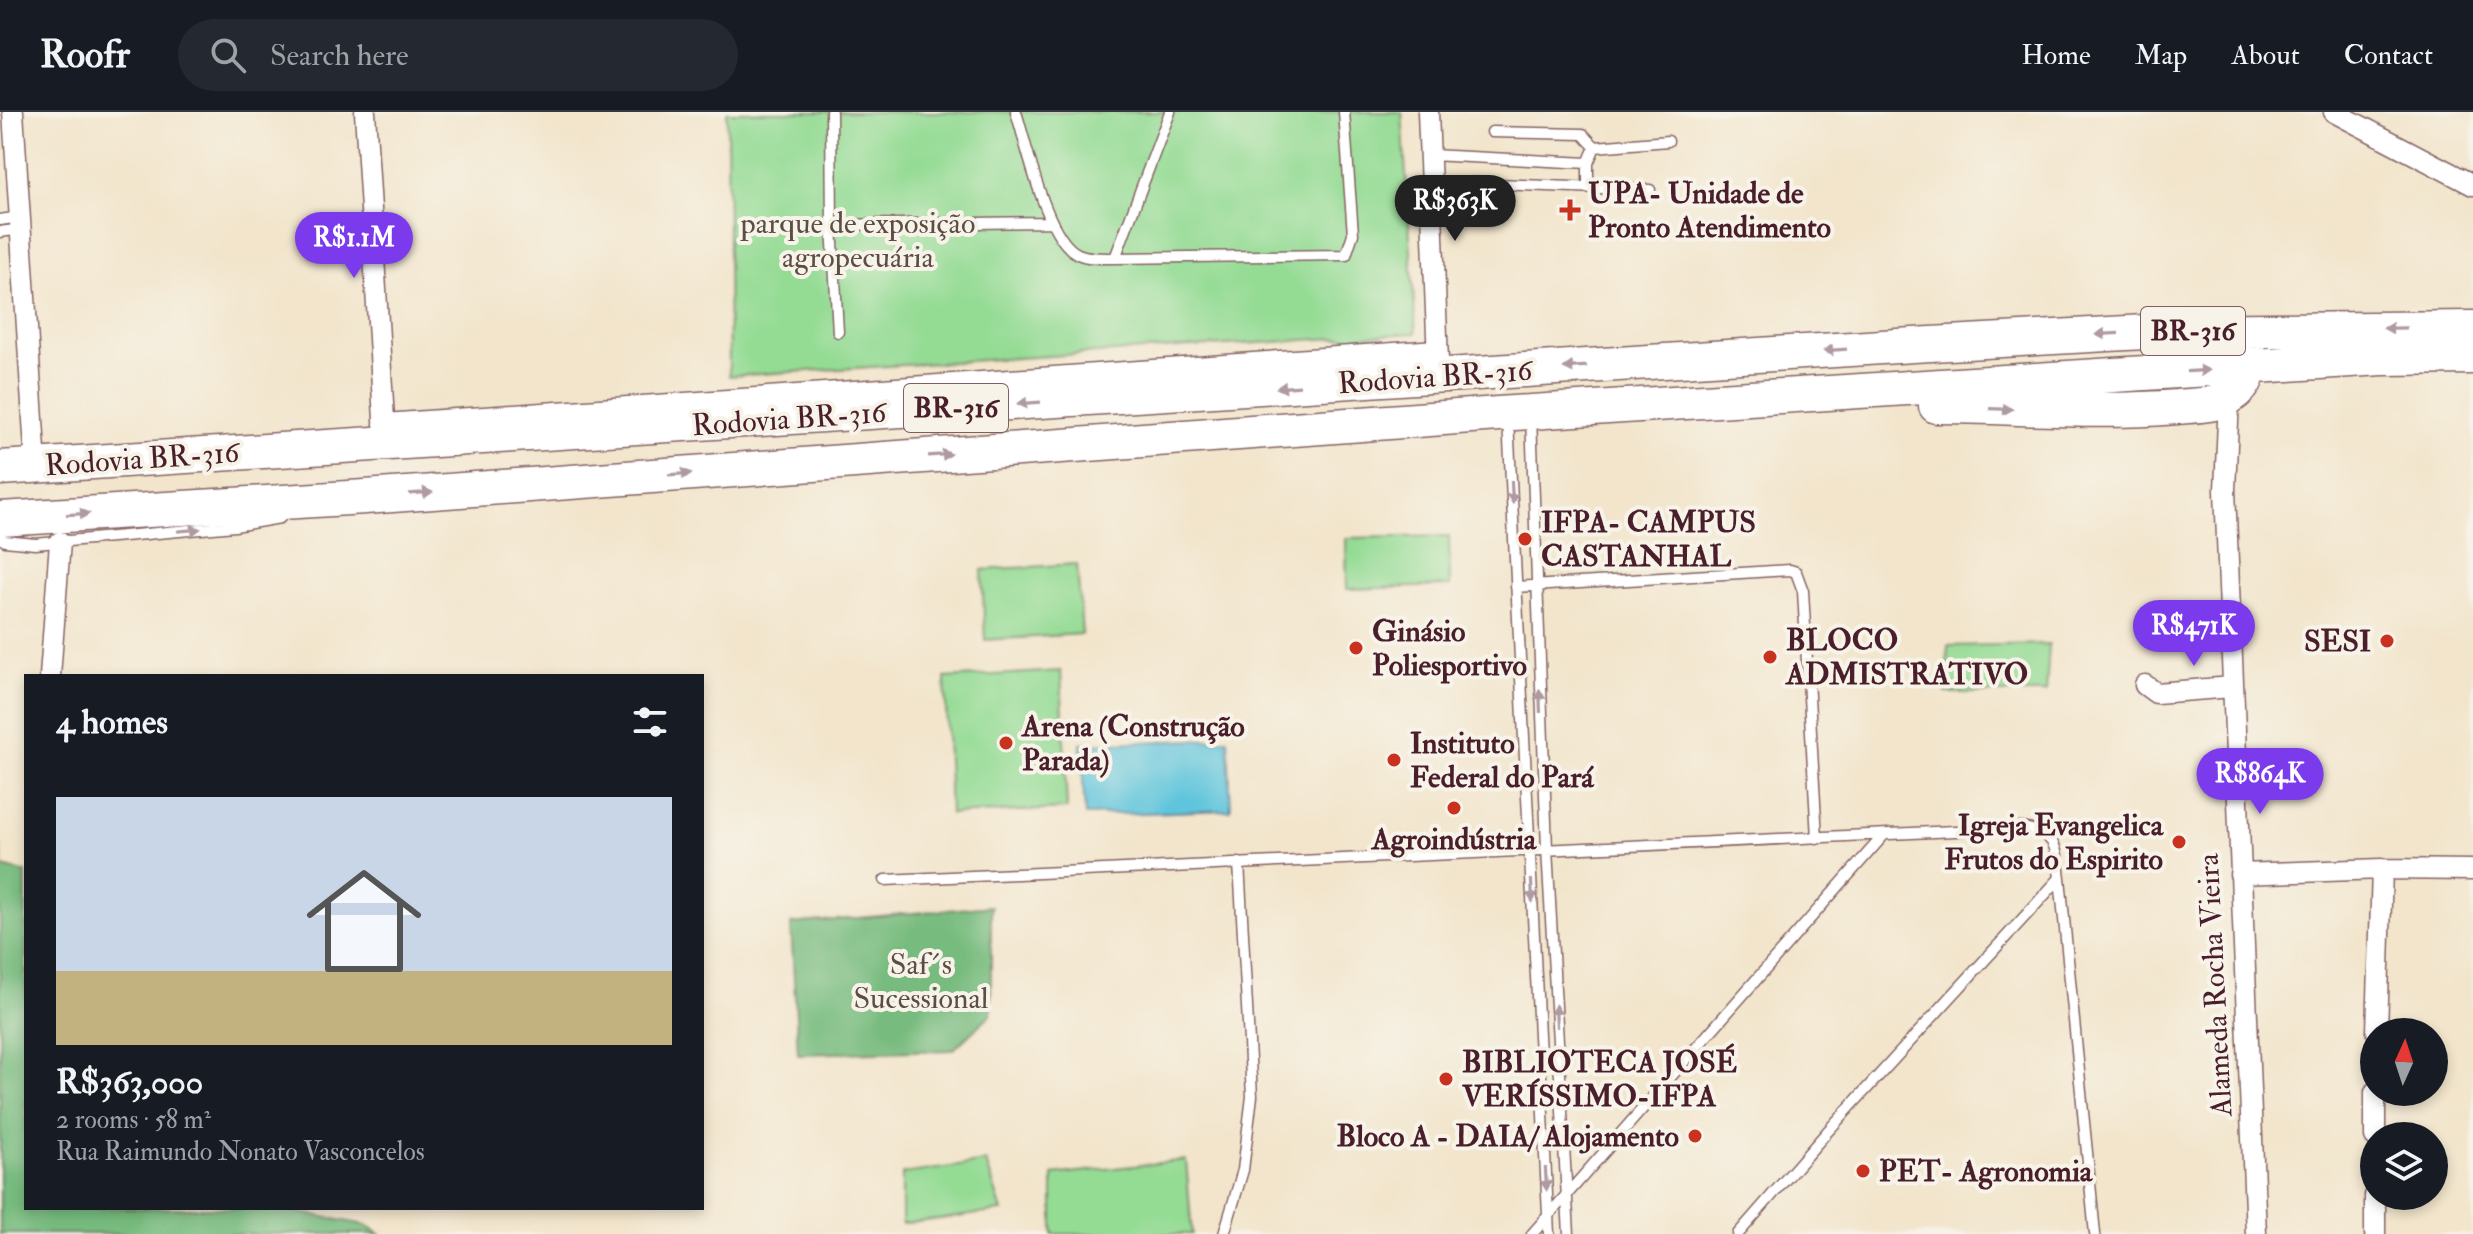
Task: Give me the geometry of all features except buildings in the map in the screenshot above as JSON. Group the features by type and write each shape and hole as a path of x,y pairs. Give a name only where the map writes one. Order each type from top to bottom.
{"highway":[{"name":"BR-316","path":"2236,331 2473,328"},
{"name":"Rodovia BR-316","path":"0,468 385,434 1438,363 1913,345 2163,331 2236,331"},
{"path":"1729,400 1813,416 1937,406 2043,410 2148,409 2211,404 2229,398 2245,385 2250,368 2249,354 2236,331"},
{"name":"BR-316","path":"1729,400 2382,358 2473,357"},
{"name":"Rodovia BR-316","path":"0,519 365,497 1729,400"}],"street":[{"path":"13,112 10,225 36,466"},
{"path":"365,112 385,434"},
{"path":"1428,112 1438,363"},
{"path":"2334,112 2473,185"},
{"name":"Alameda Rocha Vieira","path":"2229,398 2225,490 2256,1234"},
{"path":"50,674 60,542"},
{"path":"2145,685 2156,693 2232,687"},
{"path":"2240,874 2382,869 2473,870"},
{"path":"2377,1018 2382,869"},
{"path":"2375,1210 2375,1234"}],"lane":[{"path":"831,112 832,225 838,332"},
{"path":"1016,112 1050,222 1061,242 1077,254 1095,258 1346,255 1353,234 1344,112"},
{"path":"1115,258 1170,112"},
{"path":"1492,132 1583,134 1595,147"},
{"path":"1595,147 1668,141"},
{"path":"1588,188 1588,163 1595,147"},
{"path":"1430,155 1588,163"},
{"path":"1472,183 1650,190"},
{"path":"832,225 1050,222"},
{"path":"1519,413 1535,585 1569,1234"},
{"path":"1519,413 1516,587 1549,1234"},
{"path":"311,512 365,497"},
{"path":"0,538 35,544 235,526 296,515"},
{"path":"1516,587 1796,572 1803,591 1817,838"},
{"path":"885,880 1530,848 2021,828 2036,830 2055,844 2060,878 2095,1234"},
{"path":"1532,1234 1883,836"},
{"path":"1224,1234 1243,1170 1252,1096 1239,863"},
{"path":"1738,1234 1827,1132 2060,878"}],"green space":[{"name":"parque de exposição agropecuária","path":"727,112 1402,112 1416,333 729,376"},
{"path":"1449,536 1450,586 1347,589 1346,538"},
{"name":"Arena (Construção Parada)","path":"1077,564 1082,634 985,640 982,570"},
{"path":"2049,644 2046,693 1946,693 1948,646"},
{"name":"Arena (Construção Parada)","path":"1061,671 1067,809 950,814 945,678"},
{"path":"0,845 3,867 24,872 24,1210 287,1210 366,1225 380,1234 0,1234"},
{"name":"Saf´s Sucessional","path":"991,906 991,1014 953,1050 798,1054 791,924"},
{"path":"1186,1160 1192,1234 1053,1234 1053,1175"},
{"path":"986,1162 1002,1211 902,1224 902,1174"}],"water":[{"path":"1228,739 1231,810 1085,815 1081,744"}],"place":[{"name":"UPA- Unidade de Pronto Atendimento","path":"1570,210"},
{"name":"IFPA- CAMPUS CASTANHAL","path":"1525,539"},
{"name":"SESI","path":"2387,641"},
{"name":"Ginásio Poliesportivo","path":"1356,648"},
{"name":"BLOCO ADMISTRATIVO","path":"1770,657"},
{"name":"Arena (Construção Parada)","path":"1006,743"},
{"name":"Instituto Federal do Pará","path":"1394,760"},
{"name":"Agroindústria","path":"1454,808"},
{"name":"Igreja Evangelica Frutos do Espirito","path":"2179,842"},
{"name":"BIBLIOTECA JOSÉ VERÍSSIMO-IFPA","path":"1446,1079"},
{"name":"Bloco A - DAIA/ Alojamento","path":"1695,1136"},
{"name":"PET- Agronomia","path":"1863,1171"}]}
